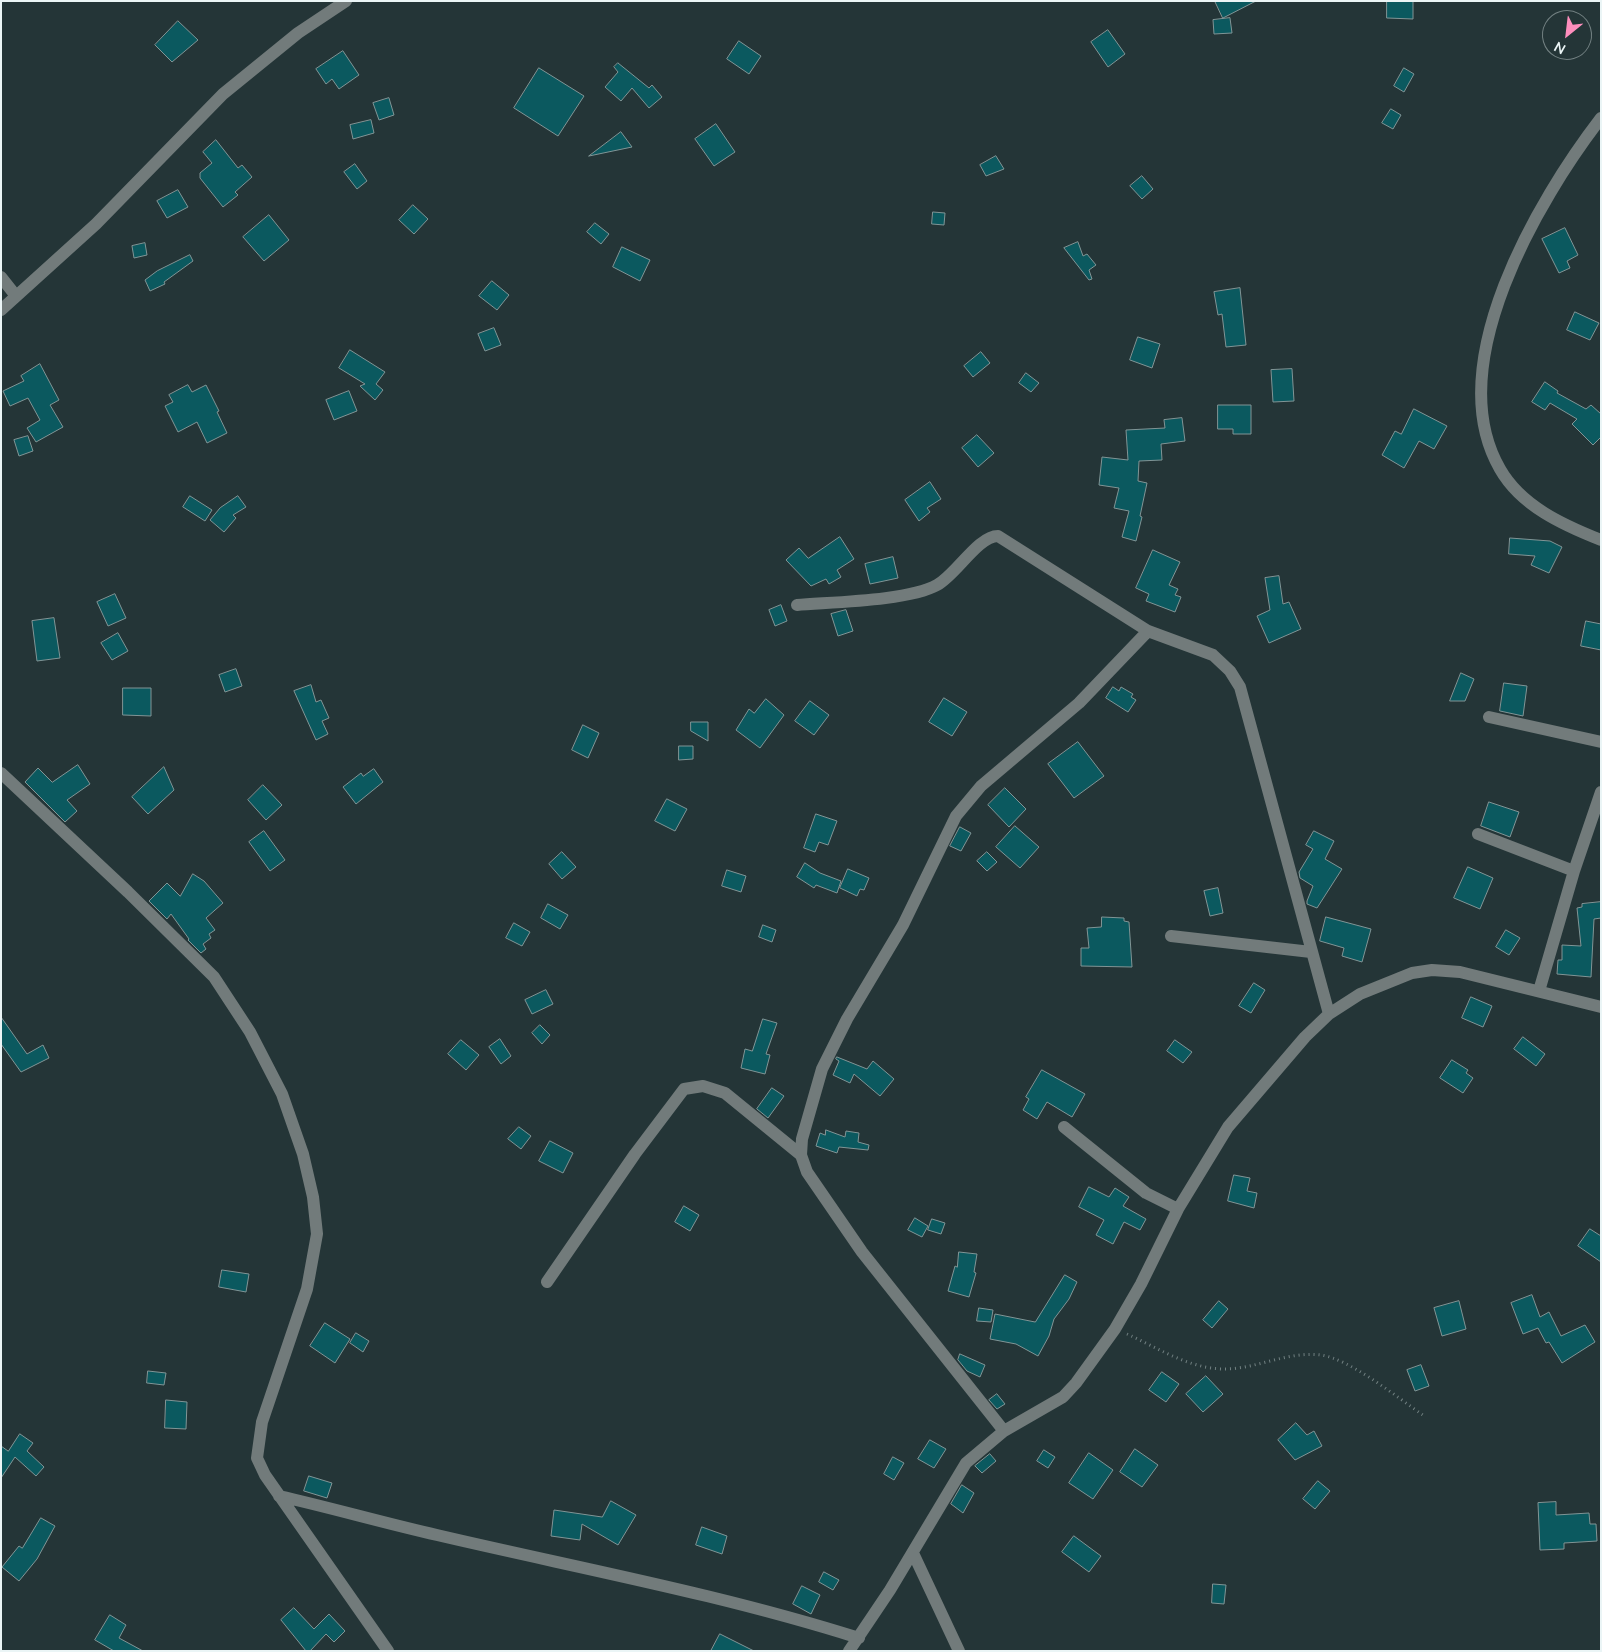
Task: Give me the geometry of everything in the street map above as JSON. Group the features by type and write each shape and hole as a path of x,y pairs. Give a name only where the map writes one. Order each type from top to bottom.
{"street":[{"path":"1,310 96,224 223,94 298,33 346,1"},
{"path":"1601,118 1550,189 1519,248 1497,301 1486,357 1481,402 1488,443 1500,470 1519,492 1545,514 1601,540"},
{"path":"1,277 16,296"},
{"path":"797,605 914,594 938,585 986,539 998,536 1148,631 1214,656 1230,671 1240,688 1310,952 1329,1014"},
{"path":"1004,1432 862,1252 807,1172 801,1155 802,1139 822,1069 847,1019 902,925 956,816 981,786 1079,703 1148,631"},
{"path":"1489,717 1601,742"},
{"path":"1,773 128,892 214,977 250,1032 282,1094 303,1154 314,1197 317,1234 307,1289 262,1422 257,1458 265,1475 279,1496 388,1651"},
{"path":"1539,991 1574,871 1601,792"},
{"path":"1478,834 1574,871"},
{"path":"1171,936 1310,952"},
{"path":"849,1651 913,1553 966,1463 1004,1432 1063,1397 1076,1383 1115,1329 1141,1284 1178,1209 1228,1127 1298,1044 1329,1014 1360,994 1412,973 1432,970 1460,972 1601,1007"},
{"path":"547,1282 641,1146 684,1089 703,1086 725,1093 801,1155"},
{"path":"1064,1127 1146,1193 1178,1209"},
{"path":"279,1496 436,1535 704,1595 788,1616 858,1638"},
{"path":"913,1553 960,1651"}],"path":[{"path":"1115,1329 1186,1362 1207,1368 1228,1369 1287,1357 1323,1356 1358,1372 1423,1415"}],"building":[{"path":"1215,1 1256,1 1223,18"},
{"path":"1387,1 1413,1 1413,19 1387,18"},
{"path":"1230,18 1232,33 1214,34 1213,20"},
{"path":"178,21 198,40 172,62 155,45"},
{"path":"1108,30 1125,54 1108,67 1091,42"},
{"path":"739,41 761,56 749,74 727,59"},
{"path":"343,51 359,75 339,89 332,79 326,84 316,69"},
{"path":"618,63 649,88 652,85 662,97 649,108 632,88 621,101 605,87 618,72 614,67"},
{"path":"539,68 584,96 558,136 514,108"},
{"path":"1404,68 1414,74 1404,92 1394,86"},
{"path":"389,98 394,115 379,120 373,103"},
{"path":"1391,109 1401,115 1393,129 1382,123"},
{"path":"371,120 374,133 353,139 350,125"},
{"path":"716,124 735,152 714,166 695,139"},
{"path":"621,132 632,147 589,156"},
{"path":"216,140 238,168 242,165 252,177 235,192 238,195 223,207 200,178 200,173 212,163 203,152"},
{"path":"996,156 1004,169 986,176 980,165"},
{"path":"355,164 367,181 357,189 344,172"},
{"path":"1142,176 1153,189 1142,199 1130,186"},
{"path":"178,190 188,207 167,218 157,201"},
{"path":"413,205 428,219 414,234 399,220"},
{"path":"933,212 945,213 944,225 932,224"},
{"path":"269,215 289,240 264,261 243,237"},
{"path":"595,223 609,234 601,244 587,232"},
{"path":"1565,228 1578,255 1567,261 1570,268 1559,273 1542,239"},
{"path":"1078,242 1083,256 1087,254 1096,265 1089,270 1092,279 1089,280 1064,248"},
{"path":"145,243 147,255 134,258 132,246"},
{"path":"622,247 650,260 640,281 613,267"},
{"path":"190,255 193,261 164,282 165,284 150,291 145,280 157,271"},
{"path":"492,281 509,295 497,310 479,296"},
{"path":"1240,288 1246,345 1226,347 1222,314 1218,315 1214,292"},
{"path":"1575,312 1599,323 1590,340 1567,330"},
{"path":"494,328 501,345 485,351 478,334"},
{"path":"1138,337 1160,344 1152,368 1130,360"},
{"path":"350,350 385,372 376,384 383,390 375,400 360,386 365,384 339,368"},
{"path":"981,352 990,363 973,377 964,366"},
{"path":"40,364 59,400 50,405 63,427 36,442 27,428 40,420 28,398 10,406 3,391 24,381 21,376"},
{"path":"1292,369 1294,401 1273,402 1271,370"},
{"path":"1026,373 1039,383 1031,392 1019,383"},
{"path":"1545,382 1558,391 1557,393 1586,409 1591,405 1601,414 1601,437 1593,445 1572,424 1577,419 1550,403 1545,410 1532,402"},
{"path":"188,385 192,392 206,385 227,433 207,443 197,422 178,432 165,406 173,402 169,395"},
{"path":"349,391 357,411 334,420 326,400"},
{"path":"1218,405 1251,405 1251,434 1233,434 1233,429 1218,429"},
{"path":"1414,409 1447,426 1434,449 1419,441 1404,468 1382,455 1395,431 1401,434"},
{"path":"1182,418 1185,441 1161,444 1162,460 1139,461 1138,481 1147,483 1140,516 1142,517 1136,541 1122,537 1129,511 1114,508 1119,488 1099,485 1102,457 1128,460 1126,430 1165,428 1164,420"},
{"path":"977,435 994,453 978,467 962,448"},
{"path":"28,436 33,451 19,456 14,440"},
{"path":"930,482 941,499 927,508 930,512 919,521 905,500"},
{"path":"190,496 212,510 205,521 183,507"},
{"path":"238,496 246,507 233,515 236,518 224,532 210,520 220,508"},
{"path":"840,537 854,559 837,570 841,577 829,584 826,579 811,586 786,560 799,548 808,558"},
{"path":"1510,538 1550,541 1562,547 1549,573 1531,565 1535,556 1509,554"},
{"path":"1153,550 1180,562 1169,585 1178,589 1175,595 1181,597 1175,612 1146,601 1149,594 1136,588"},
{"path":"893,557 898,578 870,584 865,564"},
{"path":"1279,576 1283,604 1289,602 1301,629 1269,643 1257,616 1270,610 1265,578"},
{"path":"115,594 126,618 108,626 97,602"},
{"path":"781,605 787,621 775,626 769,610"},
{"path":"846,610 853,631 838,636 831,614"},
{"path":"54,618 60,658 37,661 32,621"},
{"path":"1586,621 1601,624 1601,650 1581,646"},
{"path":"118,633 128,651 112,660 101,643"},
{"path":"236,669 242,686 225,692 219,675"},
{"path":"1461,673 1474,679 1465,701 1450,701"},
{"path":"1504,683 1527,686 1523,716 1500,711"},
{"path":"311,685 316,702 321,700 329,718 322,721 328,734 316,740 294,691"},
{"path":"1113,687 1119,691 1121,687 1133,694 1131,697 1136,700 1128,712 1106,698"},
{"path":"123,688 151,688 151,716 123,715"},
{"path":"944,698 967,712 952,736 929,722"},
{"path":"766,699 784,715 760,748 736,730 749,709 754,713"},
{"path":"810,701 829,715 814,735 795,721"},
{"path":"691,722 708,722 708,741 691,731"},
{"path":"583,725 599,733 588,758 572,750"},
{"path":"1078,742 1104,776 1074,798 1048,764"},
{"path":"679,746 693,746 693,759 679,760"},
{"path":"78,765 90,784 67,800 77,811 65,822 25,782 38,768 52,782"},
{"path":"164,767 174,790 148,814 132,797"},
{"path":"374,769 383,782 356,804 343,787 361,773 363,776"},
{"path":"263,785 282,805 266,820 248,800"},
{"path":"1005,788 1026,809 1009,827 988,805"},
{"path":"667,799 687,809 675,831 655,821"},
{"path":"1489,802 1519,812 1510,837 1481,826"},
{"path":"816,814 837,821 828,845 819,842 815,852 804,848"},
{"path":"1015,826 1039,847 1020,868 996,847"},
{"path":"960,827 971,833 961,851 950,846"},
{"path":"264,831 285,860 270,871 249,842"},
{"path":"1314,831 1334,841 1325,859 1342,869 1317,908 1307,904 1313,886 1300,878 1299,872 1313,849 1306,845"},
{"path":"562,852 576,867 562,879 549,864"},
{"path":"987,852 997,862 987,871 977,861"},
{"path":"805,863 820,873 841,881 837,893 816,885 814,888 797,877"},
{"path":"1468,867 1493,878 1480,909 1454,898"},
{"path":"848,869 869,878 864,890 860,889 857,896 840,888"},
{"path":"727,870 746,876 741,892 722,886"},
{"path":"193,874 204,881 223,903 206,918 215,930 209,934 211,938 203,944 206,949 201,953 188,940 171,914 167,919 149,901 167,883 180,896"},
{"path":"1218,888 1223,913 1210,916 1204,891"},
{"path":"1601,902 1601,918 1594,919 1591,977 1557,974 1558,960 1562,960 1562,945 1581,946 1577,908 1582,907 1582,904"},
{"path":"548,904 568,915 560,929 541,918"},
{"path":"1102,917 1124,918 1124,921 1129,922 1132,967 1081,966 1081,948 1089,948 1087,928 1101,927"},
{"path":"1326,917 1371,929 1362,962 1342,956 1344,948 1320,941"},
{"path":"514,923 530,932 522,946 506,938"},
{"path":"763,925 776,930 772,942 759,937"},
{"path":"1506,930 1520,938 1509,955 1496,947"},
{"path":"1254,983 1265,990 1251,1013 1239,1006"},
{"path":"546,990 553,1004 532,1014 525,1000"},
{"path":"1471,997 1492,1006 1483,1027 1462,1018"},
{"path":"1,1017 27,1054 43,1045 49,1058 21,1072 1,1044"},
{"path":"763,1019 777,1023 766,1054 770,1055 765,1074 741,1068 745,1049 752,1051"},
{"path":"540,1025 550,1035 542,1044 532,1033"},
{"path":"1523,1037 1545,1054 1536,1066 1514,1049"},
{"path":"500,1039 511,1056 501,1064 489,1047"},
{"path":"461,1040 479,1055 466,1070 448,1054"},
{"path":"1175,1040 1192,1052 1183,1063 1167,1051"},
{"path":"837,1057 867,1069 873,1061 894,1079 880,1096 854,1074 850,1083 833,1075 839,1061 836,1059"},
{"path":"1452,1060 1468,1070 1466,1073 1473,1078 1463,1093 1440,1078"},
{"path":"1042,1070 1085,1094 1072,1117 1047,1102 1037,1119 1023,1110 1029,1099 1026,1097"},
{"path":"772,1088 784,1096 768,1118 757,1109"},
{"path":"519,1127 531,1136 521,1149 508,1139"},
{"path":"826,1130 845,1137 846,1131 859,1133 858,1142 869,1145 868,1150 839,1147 837,1153 816,1146 820,1133 825,1135"},
{"path":"550,1141 573,1153 563,1173 539,1161"},
{"path":"1234,1175 1250,1178 1247,1191 1257,1193 1254,1208 1228,1201"},
{"path":"1089,1187 1109,1197 1115,1188 1129,1197 1123,1206 1146,1219 1140,1230 1124,1222 1113,1244 1096,1235 1104,1220 1079,1207"},
{"path":"684,1206 699,1215 690,1231 675,1222"},
{"path":"915,1218 928,1226 922,1237 908,1230"},
{"path":"932,1219 945,1223 941,1234 928,1230"},
{"path":"1590,1229 1601,1236 1601,1262 1578,1246"},
{"path":"959,1252 977,1254 974,1272 976,1273 969,1297 948,1291 955,1266 957,1267"},
{"path":"222,1270 249,1274 246,1292 219,1287"},
{"path":"1065,1275 1077,1282 1069,1299 1054,1319 1049,1336 1038,1356 1016,1344 990,1339 995,1314 1035,1322"},
{"path":"1532,1295 1540,1317 1549,1312 1561,1336 1585,1325 1595,1342 1562,1363 1549,1342 1546,1343 1538,1328 1523,1334 1511,1303"},
{"path":"1219,1301 1228,1309 1212,1328 1203,1320"},
{"path":"1459,1301 1466,1329 1442,1336 1434,1308"},
{"path":"979,1308 993,1310 991,1322 977,1321"},
{"path":"325,1323 350,1339 335,1363 310,1346"},
{"path":"356,1333 369,1341 363,1352 350,1343"},
{"path":"960,1354 985,1365 980,1377 967,1371 958,1360"},
{"path":"1421,1365 1429,1386 1415,1391 1407,1370"},
{"path":"148,1371 166,1373 164,1385 147,1383"},
{"path":"1162,1372 1179,1384 1166,1402 1149,1390"},
{"path":"1206,1376 1223,1394 1203,1412 1186,1394"},
{"path":"997,1394 1005,1404 997,1409 989,1400"},
{"path":"166,1400 187,1402 186,1429 165,1428"},
{"path":"1296,1423 1307,1435 1314,1431 1322,1446 1295,1460 1278,1440"},
{"path":"20,1434 33,1443 27,1451 44,1467 36,1476 15,1457 1,1478 1,1446 8,1451"},
{"path":"930,1440 946,1449 934,1468 918,1459"},
{"path":"1135,1449 1158,1465 1142,1487 1120,1472"},
{"path":"1044,1450 1055,1457 1048,1468 1037,1461"},
{"path":"1089,1453 1113,1470 1093,1499 1069,1483"},
{"path":"990,1454 996,1461 982,1473 975,1466"},
{"path":"893,1457 904,1463 894,1480 884,1474"},
{"path":"309,1476 332,1483 327,1498 304,1491"},
{"path":"1318,1481 1330,1491 1315,1509 1303,1499"},
{"path":"962,1485 974,1493 963,1513 951,1504"},
{"path":"611,1501 636,1515 618,1545 582,1524 580,1540 551,1536 554,1510 602,1517"},
{"path":"1556,1502 1556,1515 1589,1513 1590,1524 1596,1524 1597,1541 1564,1543 1564,1549 1540,1550 1538,1503"},
{"path":"41,1518 55,1526 37,1559 19,1581 2,1567 19,1546 22,1548"},
{"path":"702,1527 727,1536 722,1554 696,1545"},
{"path":"1074,1536 1101,1556 1089,1572 1062,1552"},
{"path":"824,1572 839,1580 833,1590 819,1582"},
{"path":"1213,1584 1226,1585 1224,1604 1212,1603"},
{"path":"802,1586 820,1595 811,1614 793,1604"},
{"path":"294,1608 314,1629 329,1614 345,1631 334,1642 326,1634 310,1651 306,1651 281,1620"},
{"path":"110,1615 126,1625 119,1638 143,1651 114,1651 95,1640"},
{"path":"720,1634 754,1651 711,1651"}]}
